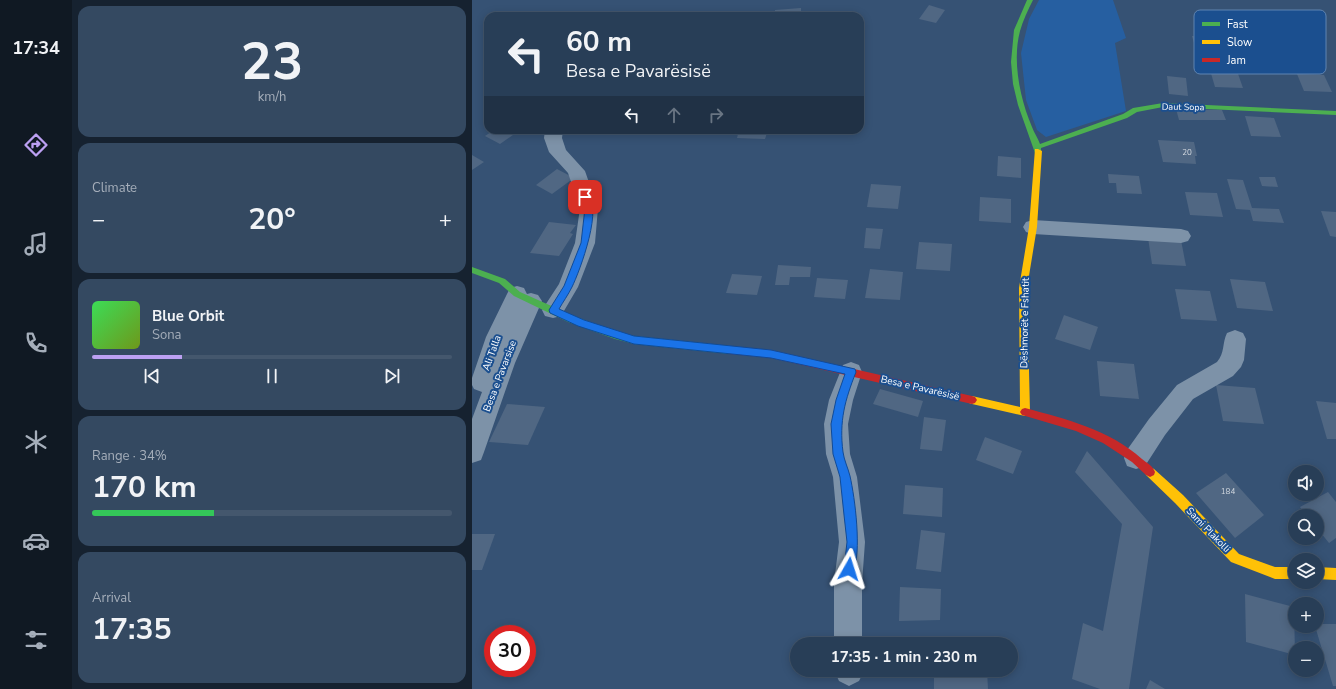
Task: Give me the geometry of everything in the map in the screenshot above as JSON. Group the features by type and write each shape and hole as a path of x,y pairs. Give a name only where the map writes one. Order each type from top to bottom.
{"street":[{"path":"1030,0 1020,20 1015,40 1015,64 1016,82 1028,126 1038,147"},
{"name":"Daut Sopa","path":"1038,147 1126,116 1136,110 1163,105 1336,113"},
{"path":"553,310 568,287 585,243 589,208 576,171 558,152 554,145 554,134"},
{"name":"Dëshmorët e Fshatit","path":"1025,412 1023,288 1033,227 1038,147"},
{"path":"1033,227 1181,236"},
{"name":"Besa e Pavarësisë","path":"472,270 502,281 524,297 582,323 634,340 771,354 1025,412"},
{"name":"Ali Talla","path":"472,413 497,337 524,297"},
{"name":"Besa e Pavarsise","path":"472,452 504,363 524,297"},
{"path":"1136,458 1157,427 1186,392 1225,369 1233,360 1235,339"},
{"path":"849,637 848,583 852,542 845,477 838,454 836,424 841,400 851,372"},
{"name":"Sami Plakolli","path":"1025,412 1080,427 1112,442 1136,458 1179,499 1235,558 1275,573 1288,573"},
{"path":"1324,573 1336,574"}],"shaded area":[{"path":"1039,0 1113,0 1126,38 1115,43 1126,111 1046,137 1037,130 1026,100 1021,53 1029,19"}],"building":[{"path":"929,5 945,10 936,23 919,19"},
{"path":"801,8 801,12 775,12 775,10"},
{"path":"1211,74 1238,74 1243,88 1215,87"},
{"path":"1297,74 1324,75 1332,92 1304,91"},
{"path":"1167,76 1186,78 1188,96 1169,94"},
{"path":"1176,109 1222,110 1226,120 1179,120"},
{"path":"1245,116 1274,118 1281,137 1251,136"},
{"path":"488,134 514,134 500,144 485,136"},
{"path":"738,134 767,134 765,139 737,138"},
{"path":"1158,140 1194,142 1197,156 1195,156 1196,164 1163,162"},
{"path":"472,155 484,162 472,170"},
{"path":"998,156 1021,158 1021,178 997,176"},
{"path":"557,169 574,178 552,194 536,185"},
{"path":"1108,174 1139,176 1142,194 1117,193 1116,183 1109,183"},
{"path":"1259,177 1275,177 1278,187 1262,186"},
{"path":"1227,179 1243,180 1252,208 1279,209 1284,223 1253,221 1250,210 1236,209"},
{"path":"871,184 901,186 898,209 867,207"},
{"path":"1185,192 1217,193 1223,217 1190,215"},
{"path":"980,197 1011,199 1011,223 979,221"},
{"path":"1321,211 1336,212 1336,237 1330,236"},
{"path":"549,222 576,225 570,233 573,234 559,256 530,253"},
{"path":"866,228 883,229 880,249 864,248"},
{"path":"1148,238 1181,240 1186,266 1152,264"},
{"path":"919,242 952,244 950,271 916,269"},
{"path":"778,265 811,267 810,277 790,277 789,285 775,285"},
{"path":"870,269 903,272 900,300 865,298"},
{"path":"732,274 762,276 757,295 726,293"},
{"path":"817,278 848,280 845,299 814,297"},
{"path":"1230,279 1265,282 1273,311 1237,308"},
{"path":"1175,289 1210,291 1217,321 1181,319"},
{"path":"1064,315 1098,327 1090,350 1055,339"},
{"path":"1097,361 1134,364 1139,399 1100,396"},
{"path":"1216,385 1255,388 1264,424 1223,421"},
{"path":"880,389 923,401 918,417 873,404"},
{"path":"1316,401 1336,403 1336,439 1327,439"},
{"path":"507,404 545,407 528,445 489,442"},
{"path":"924,417 946,420 942,451 920,449"},
{"path":"985,437 1022,451 1013,474 976,460"},
{"path":"1087,451 1153,527 1129,689 1100,689 1072,679 1083,623 1103,631 1122,524 1075,472"},
{"path":"1226,473 1264,515 1235,538 1196,493"},
{"path":"905,485 943,488 942,517 903,514"},
{"path":"1328,492 1336,502 1336,538 1329,543 1324,537 1324,509 1302,509 1300,507 1311,501 1324,501 1324,494"},
{"path":"921,530 945,533 941,572 916,569"},
{"path":"472,534 495,534 482,570 472,570"},
{"path":"900,587 941,589 940,620 899,621"},
{"path":"1245,594 1288,605 1288,633 1295,633 1295,641 1288,641 1288,653 1246,642"},
{"path":"1324,624 1336,624 1336,686 1333,686 1324,656 1324,641 1320,641 1317,633 1324,633"},
{"path":"934,677 987,677 988,689 934,689"},
{"path":"1150,680 1165,689 1146,689"}],"traffic: fast":[{"path":"1030,0 1017,30 1014,62 1021,105 1028,126 1037,144 1038,151"},
{"path":"1038,147 1125,116 1135,110 1163,105 1336,113"},
{"path":"472,270 502,281 517,294 571,319 615,335 634,340 730,350"}],"traffic: slow":[{"path":"972,400 1025,412 1023,288 1033,227 1038,151"},
{"path":"1150,472 1179,499 1235,558 1275,573 1288,573"},
{"path":"1324,573 1336,574"}],"traffic: jam":[{"path":"730,350 771,354 972,400"},
{"path":"1025,412 1092,433 1121,449 1150,472"}],"route":[{"path":"585,197 589,208 585,243 568,287 553,310 571,319 615,335 634,340 771,354 851,372 841,400 836,424 838,454 845,477 850,515 852,542 849,569"}]}
